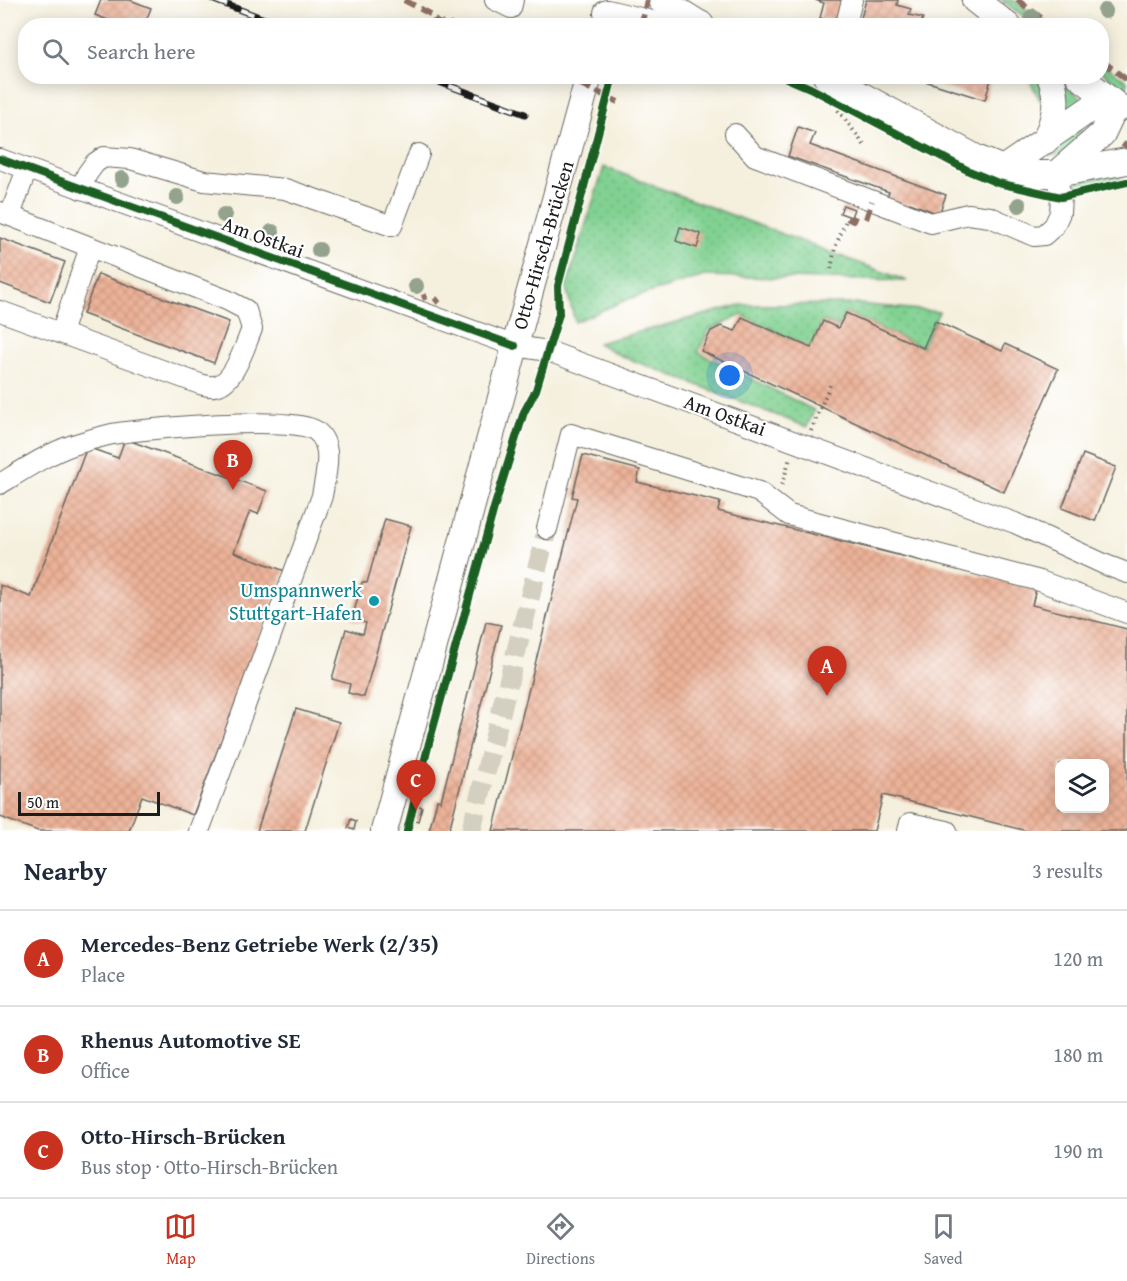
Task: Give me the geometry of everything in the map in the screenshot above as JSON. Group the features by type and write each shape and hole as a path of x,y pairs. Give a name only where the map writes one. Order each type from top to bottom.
{"main road":[{"path":"661,0 691,18"},
{"path":"975,0 998,18"},
{"path":"607,13 627,18"},
{"name":"Otto-Hirsch-Brücken","path":"384,831 587,84"},
{"path":"841,84 976,158 1003,169 1030,174 1056,174 1127,161"},
{"path":"1045,141 1054,122 1056,89 1054,84"},
{"path":"1089,84 1118,107"},
{"path":"1003,169 1094,106 1118,107"},
{"path":"1056,174 1102,134 1118,107"}],"street":[{"path":"495,0 511,8 513,0"},
{"path":"848,18 852,0"},
{"path":"735,134 755,156 931,224 968,214 990,217 1034,236 1044,235 1054,226 1060,213 1061,196 1056,174"},
{"path":"81,189 87,174 95,163 104,157 130,159 204,181 285,189 392,226 419,154"},
{"name":"Am Ostkai","path":"0,159 514,346 548,351 805,445 1015,523 1127,573"},
{"path":"0,311 200,384 215,386 226,382 252,329 246,310 227,300 5,213 27,169"},
{"path":"61,333 90,247"},
{"path":"0,484 72,445 110,435 181,426 279,423 307,426 317,431 324,440 327,459 322,496 199,831"},
{"path":"547,529 571,434 759,492 789,515 1040,581 1127,613"},
{"name":"Am Ostkai","path":"1106,565 1127,579"},
{"path":"908,831 910,823 947,831"}],"path":[{"path":"838,110 865,146"},
{"path":"831,269 835,248 847,218"},
{"path":"813,427 830,385"}],"green space":[{"path":"1001,0 1013,0 1039,18 1026,18"},
{"path":"1109,68 1127,81 1127,90 1109,77"},
{"path":"1032,84 1040,84 1046,101 1040,100"},
{"path":"1065,84 1084,101 1076,111 1063,100"},
{"path":"1080,129 1090,136 1064,153 1046,156 1047,153"},
{"path":"604,167 907,281 705,276 628,299 575,322 566,287"},
{"path":"1120,172 1121,179 1070,191 1069,187 1081,181"},
{"path":"859,304 939,312 922,347 846,313 838,327 823,321 810,348 742,315 709,330 698,352 814,410 807,427 619,355 598,343 741,305"}],"building":[{"path":"101,0 130,0 151,8 147,18 103,18 95,15"},
{"path":"815,0 844,0 839,18 820,18 824,3"},
{"path":"866,0 898,0 897,5 911,9 909,15 923,18 861,18"},
{"path":"934,84 990,84 985,100"},
{"path":"798,127 815,133 810,145 946,195 939,214 910,203 908,207 886,199 889,192 788,156"},
{"path":"843,205 854,209 851,217 840,213"},
{"path":"680,227 701,234 697,248 676,241"},
{"path":"0,238 65,262 50,302 0,283"},
{"path":"98,274 229,322 214,363 83,314"},
{"path":"846,313 923,348 935,321 1002,351 1005,344 1058,369 1004,492 701,351 711,331 721,326 735,331 742,317 811,348 823,321 838,328"},
{"path":"125,439 267,491 258,514 250,511 234,552 285,571 193,815 142,796 129,831 38,831 0,817 0,585 31,597 87,447 118,458"},
{"path":"1083,454 1116,467 1095,521 1062,508"},
{"path":"583,455 640,470 637,482 720,502 718,511 1036,589 1032,605 1127,629 1127,831 1027,831 883,795 874,831 493,831 577,498 572,497"},
{"name":"Umspannwerk Stuttgart-Hafen","path":"385,519 411,526 364,697 348,693 350,684 332,679 346,629 363,634 366,623 352,619 362,582 367,583"},
{"path":"486,622 501,625 449,831 429,831 437,800 441,801"},
{"path":"296,709 339,722 305,831 257,831"},
{"path":"416,805 422,807 418,821 412,819"},
{"path":"351,819 356,821 354,830 348,828"}],"tunnel":[{"path":"471,831 547,529"}],"railway":[{"path":"214,0 262,18"},
{"path":"444,84 525,114"}],"marked path":[{"path":"404,0 434,18"},
{"path":"643,18 647,0"},
{"path":"1017,0 1041,18"},
{"path":"1109,66 1127,80"},
{"path":"581,84 618,102"},
{"path":"1123,148 1127,143"},
{"path":"866,219 872,201"},
{"path":"847,218 853,221 855,216"},
{"path":"422,298 427,296"},
{"path":"435,298 439,303"}],"cycle path":[{"path":"407,831 494,508 524,412 536,390 559,314 558,286 611,84"},
{"path":"801,84 969,171 998,183 1061,197 1127,182"},
{"path":"0,159 515,346"}],"place":[{"name":"Rhenus Automotive SE","path":"233,490"},
{"name":"Umspannwerk Stuttgart-Hafen","path":"374,601"},
{"name":"Mercedes-Benz Getriebe Werk (2/35)","path":"827,696"},
{"name":"Otto-Hirsch-Brücken","path":"416,810"}]}
